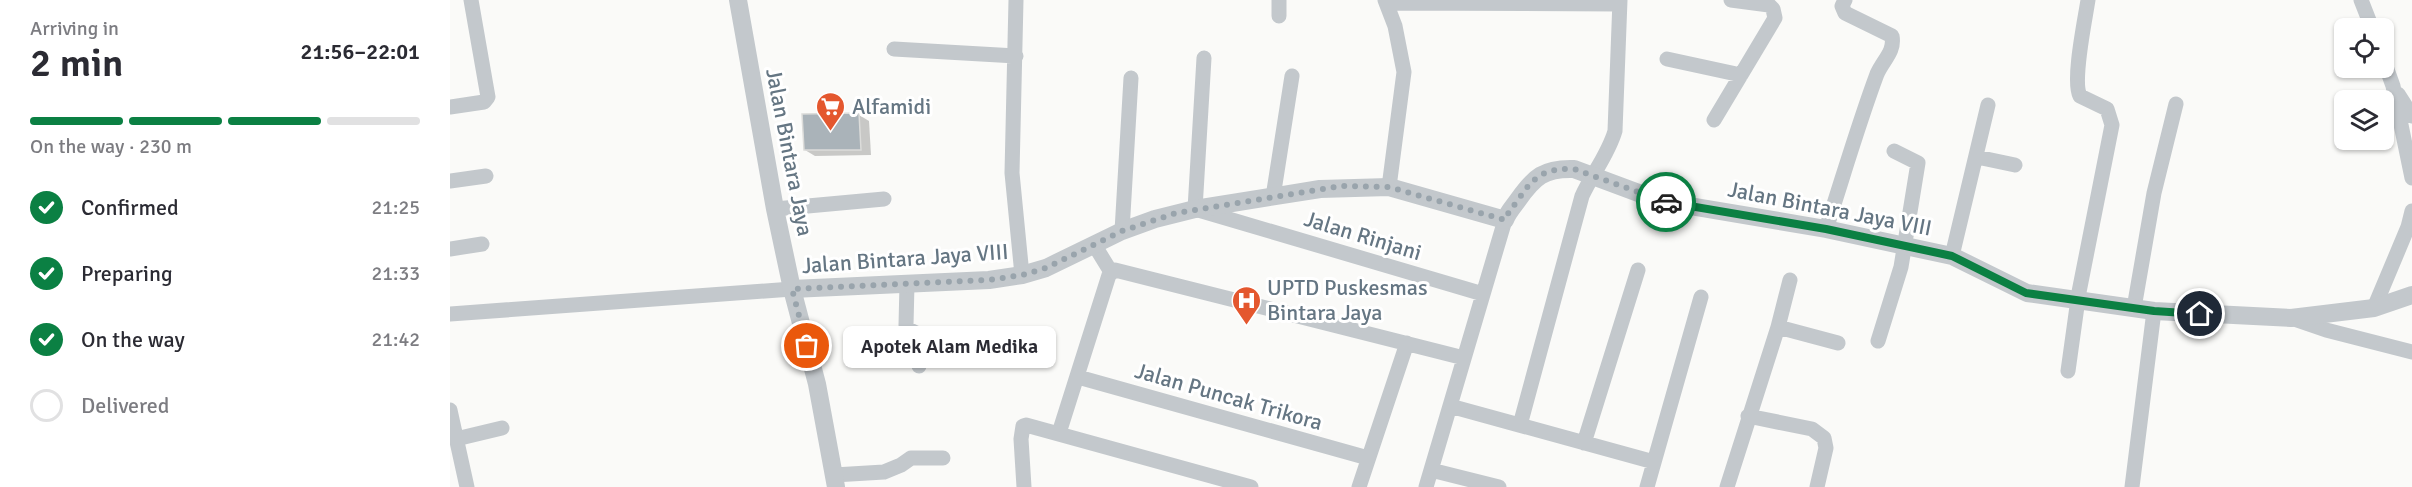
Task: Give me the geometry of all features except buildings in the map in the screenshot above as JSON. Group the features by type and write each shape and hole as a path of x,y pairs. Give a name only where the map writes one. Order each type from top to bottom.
{"street":[{"path":"450,107 484,102 488,97 471,0"},
{"name":"Jalan Bintara Jaya","path":"738,0 775,209 792,289 817,384 835,481"},
{"path":"1016,0 1012,173 1022,275"},
{"path":"1279,0 1279,16"},
{"path":"1714,120 1774,23 1775,13 1769,5 1731,0"},
{"path":"1826,229 1876,76 1891,52 1893,42 1892,36 1885,31 1845,13 1842,6 1845,0"},
{"path":"2068,371 2078,299 2112,124 2107,109 2077,93 2088,0"},
{"path":"2361,0 2368,18"},
{"path":"1389,187 1404,72 1395,26 1386,2 1619,2 1615,132 1611,146 1582,196 1520,425"},
{"path":"894,49 1016,56"},
{"path":"1195,209 1204,58"},
{"path":"1667,59 1741,75"},
{"path":"1273,197 1292,76"},
{"path":"1122,231 1131,78"},
{"path":"2390,78 2410,151 2412,178"},
{"path":"2393,86 2412,116"},
{"path":"2134,308 2154,193 2176,104"},
{"path":"1952,256 1988,105"},
{"path":"1878,341 1901,267 1918,163 1894,151"},
{"path":"1977,157 2015,165"},
{"name":"Jalan Bintara Jaya VIII","path":"450,314 792,289 989,280 1022,275 1046,268 1122,231 1155,219 1195,209 1342,186 1389,187 1505,220 1510,208 1536,177 1552,170 1567,169 1574,169 1660,201 1826,229 1952,256 2026,293 2154,311 2291,318 2374,308 2410,294"},
{"path":"450,181 486,176"},
{"path":"775,209 884,199"},
{"name":"Jalan Rinjani","path":"1195,209 1483,294"},
{"path":"2374,308 2408,227 2412,211"},
{"path":"1426,487 1505,220"},
{"path":"450,249 482,244"},
{"path":"1059,433 1111,272 1095,246"},
{"path":"1111,272 1119,270 1464,358"},
{"path":"1584,443 1638,270"},
{"path":"1727,487 1778,327 1790,279"},
{"path":"907,284 906,325 908,329 918,334 919,366"},
{"path":"1647,487 1701,297"},
{"path":"2132,487 2154,311"},
{"path":"2291,318 2326,330 2412,352"},
{"path":"1778,327 1838,343"},
{"path":"1359,487 1407,343"},
{"name":"Jalan Puncak Trikora","path":"1078,377 1368,458"},
{"path":"1450,406 1654,462"},
{"path":"450,410 467,487"},
{"path":"1749,416 1812,429 1824,438 1826,448 1820,486"},
{"path":"1027,486 1021,439 1023,426 1034,426 1230,484 1251,487"},
{"path":"456,439 502,428"},
{"path":"835,481 884,472 911,458 943,458"},
{"path":"1431,470 1499,487"}],"way so far":[{"path":"807,346 792,289 989,280 1022,275 1046,268 1122,231 1155,219 1195,209 1342,186 1368,186 1389,187 1505,220 1510,208 1516,203 1529,182 1552,170 1567,169 1574,169 1666,202"}],"place":[{"name":"Alfamidi","path":"831,132"},
{"name":"UPTD Puskesmas Bintara Jaya","path":"1246,326"},
{"name":"Apotek Alam Medika","path":"807,346"}],"route":[{"path":"1666,202 1826,229 1952,256 2026,293 2154,311 2200,314"}]}
